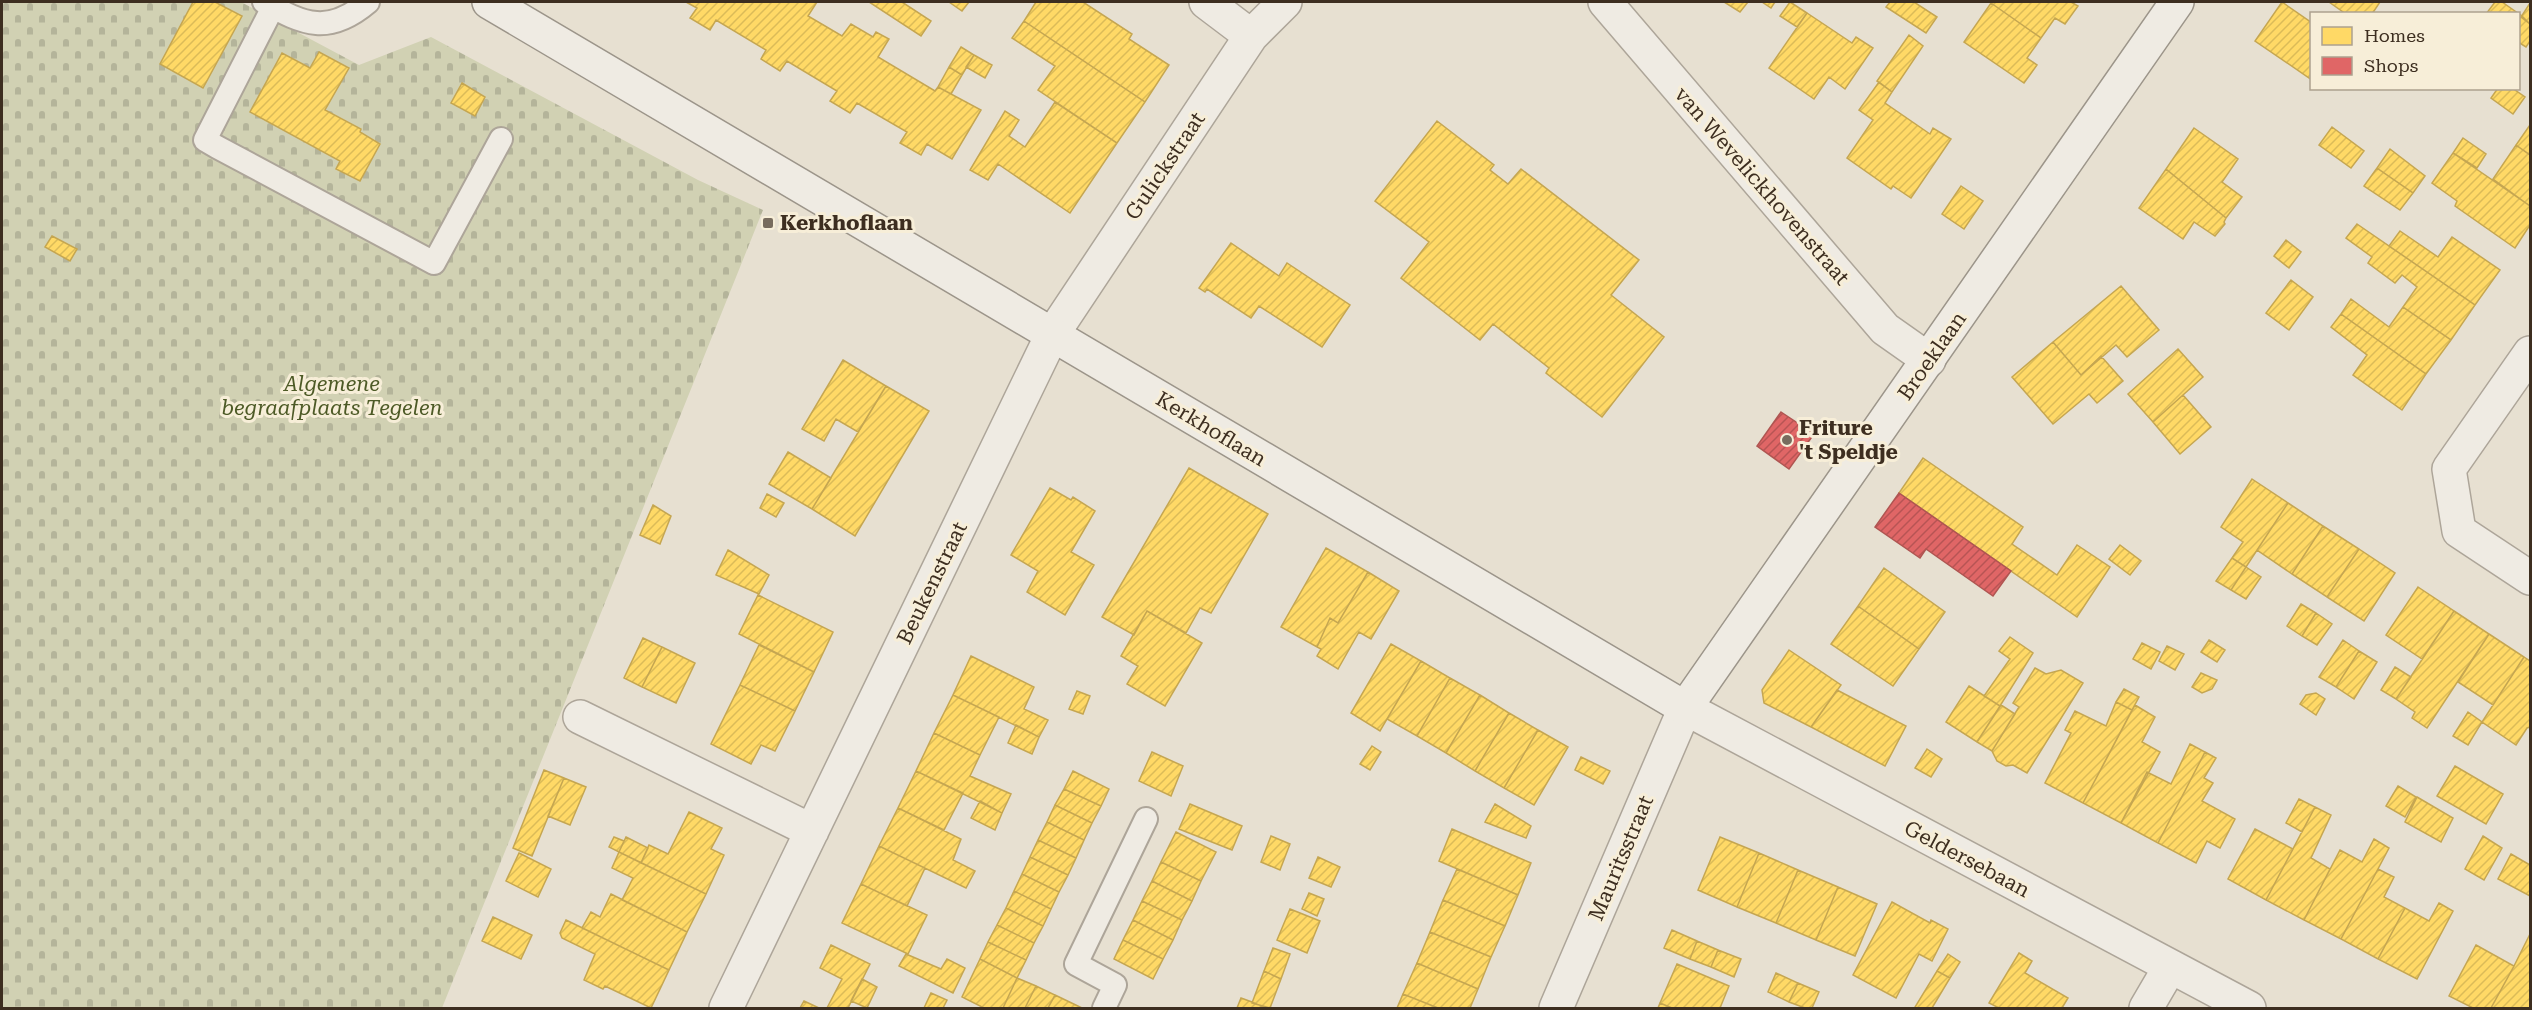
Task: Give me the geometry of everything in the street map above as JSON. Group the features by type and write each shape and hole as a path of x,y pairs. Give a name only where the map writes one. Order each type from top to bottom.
{"street":[{"name":"Kerkhoflaan","path":"489,2 1685,708"},
{"path":"1206,2 1251,36"},
{"name":"Gulickstraat","path":"1052,335 1251,36 1285,2"},
{"name":"van Wevelickhovenstraat","path":"1605,2 1885,329 1929,360"},
{"name":"Broeklaan","path":"1685,708 2176,2"},
{"name":"Beukenstraat","path":"726,1008 1052,335"},
{"path":"2530,353 2449,469 2459,531 2530,578"},
{"name":"Geldersebaan","path":"1685,708 2249,1008"},
{"name":"Mauritsstraat","path":"1556,1008 1685,708"},
{"path":"580,717 812,831"},
{"path":"2146,1008 2170,967"}],"lane":[{"path":"368,2 355,13 323,24 301,21 269,4 205,140 434,263 501,139"},
{"path":"1104,1008 1115,986 1076,964 1146,819"}],"green space":[{"name":"Algemene begraafplaats Tegelen","path":"2,2 241,2 359,65 431,37 698,180 763,210 442,1008 2,1008"}],"building: Homes":[{"path":"193,2 215,2 242,16 203,88 160,64"},
{"path":"686,2 817,2 808,16 842,36 851,24 873,37 876,32 889,39 878,57 935,91 938,87 981,110 952,159 927,144 921,155 900,143 907,132 857,103 850,113 830,101 837,91 787,61 780,71 761,59 766,50 716,20 710,30 690,18 697,8"},
{"path":"869,2 902,2 931,21 921,36"},
{"path":"949,2 969,2 962,11"},
{"path":"1036,2 1083,2 1132,34 1129,39 1169,65 1145,102 1024,21"},
{"path":"1724,2 1748,2 1740,12"},
{"path":"1762,2 1775,2 1771,8"},
{"path":"1790,2 1807,13 1797,27 1780,16"},
{"path":"1890,2 1914,2 1937,17 1926,33 1886,7"},
{"path":"1992,2 2071,2 2078,6 2065,24 2055,18 2041,38"},
{"path":"2282,2 2310,22 2310,79 2255,41"},
{"path":"2329,2 2380,2 2373,12 2343,12"},
{"path":"2495,2 2502,2 2516,12 2488,12"},
{"path":"1991,3 2041,38 2027,58 2037,65 2024,83 1964,42"},
{"path":"2530,3 2530,24 2521,17"},
{"path":"1807,13 1852,43 1856,37 1873,48 1845,89 1829,77 1814,99 1769,68"},
{"path":"2520,15 2530,24 2530,41 2526,47 2520,43"},
{"path":"1024,21 1145,102 1117,143 1038,90 1055,66 1012,38"},
{"path":"1909,35 1923,46 1892,92 1877,81"},
{"path":"961,47 974,55 962,75 949,67"},
{"path":"319,52 349,68 325,110 361,129 360,132 380,144 360,181 336,169 340,161 250,112 282,53 310,68"},
{"path":"974,55 992,65 985,78 966,67"},
{"path":"949,67 962,75 951,94 938,87"},
{"path":"1879,82 1892,92 1885,103 1930,134 1933,128 1951,139 1911,198 1893,186 1891,189 1847,158 1873,120 1859,110"},
{"path":"462,83 485,97 475,116 451,103"},
{"path":"2497,90 2515,90 2525,97 2513,114 2491,98"},
{"path":"1055,102 1117,143 1070,213 998,164 988,180 970,170 1005,111 1019,120 1009,136 1025,147"},
{"path":"1437,121 1494,165 1490,170 1508,184 1521,169 1639,260 1611,295 1664,337 1602,417 1546,373 1549,368 1493,324 1480,340 1401,278 1429,242 1375,201"},
{"path":"2530,125 2530,155 2516,145"},
{"path":"2332,127 2364,151 2351,168 2319,145"},
{"path":"2194,128 2238,159 2222,182 2242,197 2226,218 2166,169"},
{"path":"2463,138 2486,154 2477,168 2453,153"},
{"path":"2516,145 2530,155 2530,206 2493,179"},
{"path":"2390,149 2425,176 2413,193 2377,168"},
{"path":"2453,153 2530,206 2530,225 2515,248 2455,206 2457,201 2432,183"},
{"path":"2377,168 2413,193 2400,210 2364,186"},
{"path":"2166,169 2226,218 2225,224 2215,236 2194,222 2183,239 2139,208"},
{"path":"1961,186 1983,201 1964,229 1942,214"},
{"path":"2357,224 2475,305 2451,340 2403,307 2417,287 2402,275 2395,283 2368,263 2372,257 2346,238"},
{"path":"2400,231 2438,257 2452,237 2500,270 2475,305 2389,246"},
{"path":"52,236 77,249 70,261 45,247"},
{"path":"2286,240 2301,252 2289,268 2274,256"},
{"path":"1231,243 1279,276 1287,263 1350,305 1322,347 1259,306 1251,318 1207,289 1205,292 1199,288"},
{"path":"2291,280 2313,297 2289,330 2266,313"},
{"path":"2121,286 2159,330 2127,357 2116,345 2081,375 2053,342"},
{"path":"2351,299 2389,327 2403,307 2451,340 2426,374 2341,314"},
{"path":"2341,314 2426,374 2402,410 2353,375 2367,355 2331,327"},
{"path":"2053,342 2081,375 2101,356 2123,381 2097,403 2089,394 2053,424 2012,377"},
{"path":"2178,349 2203,377 2153,422 2128,394"},
{"path":"843,360 886,386 858,432 836,419 824,441 802,429"},
{"path":"886,386 929,411 855,536 812,509"},
{"path":"2183,395 2211,427 2180,454 2153,422"},
{"path":"788,452 831,478 812,509 769,484"},
{"path":"1923,458 2023,527 2012,544 2057,575 2077,545 2110,567 2077,617 1899,493"},
{"path":"1189,468 1268,514 1211,613 1200,608 1186,633 1147,611 1134,635 1102,617"},
{"path":"2252,479 2288,503 2246,567 2232,558 2243,542 2221,527"},
{"path":"1050,488 1071,500 1073,497 1095,511 1071,552 1094,565 1065,615 1027,592 1038,571 1011,555"},
{"path":"767,494 784,503 776,517 760,508"},
{"path":"2288,503 2323,526 2292,574 2257,550"},
{"path":"653,505 671,516 660,544 640,535"},
{"path":"2323,526 2359,549 2327,597 2292,574"},
{"path":"2120,545 2141,561 2130,575 2109,559"},
{"path":"1326,548 1368,572 1338,623 1330,618 1317,647 1281,627"},
{"path":"2359,549 2395,573 2364,621 2327,597"},
{"path":"728,550 769,575 759,594 716,575"},
{"path":"2232,558 2246,567 2231,590 2216,581"},
{"path":"2246,567 2261,577 2246,599 2231,590"},
{"path":"1884,568 1945,612 1919,649 1858,606"},
{"path":"1368,572 1399,591 1371,639 1359,632 1338,669 1317,656 1321,649 1317,647 1330,618 1338,623"},
{"path":"2418,587 2454,611 2422,659 2386,635"},
{"path":"758,595 833,632 814,672 739,634"},
{"path":"2301,604 2316,613 2302,636 2287,626"},
{"path":"1858,606 1919,649 1893,686 1831,644"},
{"path":"1147,611 1202,643 1165,706 1127,684 1138,666 1121,656"},
{"path":"2454,611 2489,634 2427,728 2412,718 2415,712 2396,699"},
{"path":"2316,613 2332,624 2317,645 2302,636"},
{"path":"2489,634 2524,657 2493,705 2458,682"},
{"path":"2010,637 2033,653 2000,706 1984,696 2010,659 1999,651"},
{"path":"643,638 662,647 642,687 624,678"},
{"path":"2209,640 2225,650 2217,662 2201,652"},
{"path":"2343,640 2359,651 2336,687 2319,677"},
{"path":"2142,643 2160,652 2151,669 2133,659"},
{"path":"1391,644 1421,661 1380,731 1351,713"},
{"path":"759,645 814,672 795,711 740,685"},
{"path":"2167,646 2184,654 2175,670 2159,661"},
{"path":"662,647 695,663 676,703 642,687"},
{"path":"1789,650 1841,685 1811,727 1764,703 1762,690"},
{"path":"2359,651 2377,662 2354,699 2336,687"},
{"path":"971,656 1034,687 1024,709 1048,720 1039,737 953,695"},
{"path":"2524,657 2530,661 2530,727 2516,745 2482,722"},
{"path":"1421,661 1450,678 1417,736 1387,719"},
{"path":"2395,667 2411,677 2396,699 2381,690"},
{"path":"2035,668 2046,674 2061,670 2083,683 2027,773 2013,765 2006,766 1997,761 1992,751 2019,707 2013,703"},
{"path":"2201,673 2217,680 2212,689 2202,693 2192,687"},
{"path":"1450,678 1480,695 1446,753 1417,736"},
{"path":"740,685 795,711 775,751 761,745 751,764 711,744"},
{"path":"1969,686 2000,706 1977,742 1946,722"},
{"path":"2124,689 2139,697 2132,710 2116,702"},
{"path":"1837,690 1906,726 1885,766 1811,727"},
{"path":"1077,691 1090,696 1083,714 1069,709"},
{"path":"2316,693 2325,699 2316,715 2300,704 2306,695"},
{"path":"953,695 999,717 980,755 934,733"},
{"path":"1480,695 1509,713 1475,771 1446,753"},
{"path":"2116,702 2132,710 2083,803 2045,783 2071,733 2065,730 2075,711 2106,726"},
{"path":"2001,705 2015,714 1992,751 1977,742"},
{"path":"2135,705 2155,717 2142,742 2160,752 2121,823 2083,803"},
{"path":"2468,712 2482,722 2468,745 2453,736"},
{"path":"1509,713 1538,730 1504,788 1475,771"},
{"path":"1016,725 1039,737 1032,754 1008,743"},
{"path":"1538,730 1568,747 1534,805 1504,788"},
{"path":"934,733 980,755 970,776 1011,794 1002,813 916,771"},
{"path":"2190,744 2205,752 2158,843 2121,823 2147,772 2171,784"},
{"path":"1372,746 1381,752 1370,770 1360,764"},
{"path":"1927,749 1942,759 1931,777 1915,768"},
{"path":"1152,752 1183,766 1171,796 1139,781"},
{"path":"2205,752 2216,758 2204,778 2213,783 2202,801 2235,819 2220,848 2207,841 2196,863 2158,843"},
{"path":"1581,757 1610,771 1603,784 1575,770"},
{"path":"2455,766 2503,794 2486,824 2437,796"},
{"path":"544,770 564,778 532,856 513,848"},
{"path":"916,771 963,793 944,830 898,808"},
{"path":"1073,771 1109,789 1101,806 1064,789"},
{"path":"564,778 586,787 570,825 548,816"},
{"path":"2398,786 2416,797 2405,817 2386,806"},
{"path":"1064,789 1101,806 1092,823 1055,805"},
{"path":"2417,797 2453,818 2441,842 2405,822"},
{"path":"2299,799 2315,807 2302,832 2286,823"},
{"path":"980,801 1002,813 995,830 971,818"},
{"path":"1190,804 1242,826 1232,850 1179,829"},
{"path":"1495,804 1531,826 1526,838 1485,822"},
{"path":"1055,805 1092,823 1084,840 1047,822"},
{"path":"2315,807 2331,815 2311,858 2330,869 2304,920 2266,900"},
{"path":"898,808 961,839 953,860 975,871 966,888 879,846"},
{"path":"689,812 722,828 711,849 724,855 706,894 641,863 649,845 668,854"},
{"path":"1047,822 1084,840 1076,858 1038,840"},
{"path":"1452,829 1531,863 1518,895 1439,861"},
{"path":"2255,829 2293,849 2266,900 2228,879"},
{"path":"1176,832 1216,852 1201,881 1161,862"},
{"path":"1271,836 1290,844 1280,870 1261,862"},
{"path":"2483,836 2502,848 2484,880 2465,869"},
{"path":"614,837 624,841 619,852 609,847"},
{"path":"626,837 648,848 641,863 619,852"},
{"path":"1720,837 1759,853 1737,907 1698,890"},
{"path":"2374,839 2389,848 2341,939 2304,920 2340,850 2362,862"},
{"path":"1038,840 1076,858 1068,875 1030,857"},
{"path":"879,846 925,868 907,906 861,884"},
{"path":"619,852 706,894 687,932 622,900 633,878 612,868"},
{"path":"519,853 551,869 538,897 506,881"},
{"path":"1759,853 1798,870 1776,923 1737,907"},
{"path":"2511,854 2530,865 2530,896 2498,879"},
{"path":"1030,857 1068,875 1059,892 1022,874"},
{"path":"1318,857 1340,867 1331,887 1309,878"},
{"path":"1161,862 1201,881 1192,901 1152,881"},
{"path":"1457,869 1518,895 1505,926 1443,900"},
{"path":"2378,869 2394,877 2384,897 2405,908 2378,959 2341,939"},
{"path":"1798,870 1838,887 1816,940 1776,923"},
{"path":"1022,874 1059,892 1051,909 1014,891"},
{"path":"1152,881 1192,901 1182,920 1142,901"},
{"path":"861,884 927,915 908,954 842,923"},
{"path":"1838,887 1877,904 1855,956 1816,940"},
{"path":"1014,891 1051,909 1043,926 1006,908"},
{"path":"1309,893 1324,899 1317,916 1302,909"},
{"path":"611,894 687,932 669,970 582,928 591,912 600,917"},
{"path":"1443,900 1505,926 1491,957 1430,932"},
{"path":"1142,901 1182,920 1173,940 1133,920"},
{"path":"1892,902 1930,923 1931,920 1948,929 1932,961 1919,954 1896,998 1853,975"},
{"path":"2439,903 2453,911 2417,979 2378,959 2405,908 2429,921"},
{"path":"1006,908 1043,926 1034,943 997,925"},
{"path":"1290,909 1320,921 1307,953 1277,940"},
{"path":"493,917 532,935 521,959 482,941"},
{"path":"566,920 669,970 651,1008 605,986 603,989 584,980 595,954 562,938 560,933"},
{"path":"1133,920 1173,940 1163,959 1123,940"},
{"path":"997,925 1034,943 1026,960 988,942"},
{"path":"1672,930 1697,941 1690,959 1664,948"},
{"path":"1430,932 1491,957 1478,989 1417,963"},
{"path":"2530,934 2530,1008 2491,1008 2514,966"},
{"path":"1123,940 1163,959 1153,979 1114,959"},
{"path":"1697,941 1718,950 1711,967 1690,959"},
{"path":"988,942 1026,960 1017,978 980,959"},
{"path":"831,945 870,964 848,1008 827,1008 842,979 820,968"},
{"path":"2476,945 2514,966 2491,1008 2473,1008 2449,996"},
{"path":"1273,948 1290,954 1281,979 1264,971"},
{"path":"1718,950 1741,959 1734,977 1711,967"},
{"path":"2019,953 2032,961 2025,973 2068,998 2062,1008 1999,1008 1989,1003"},
{"path":"906,954 941,969 947,959 965,968 953,993 899,966"},
{"path":"1948,954 1960,962 1950,978 1937,971"},
{"path":"980,959 1017,978 1003,1008 984,1008 962,997"},
{"path":"1417,963 1478,989 1470,1008 1438,1008 1403,994"},
{"path":"1677,964 1729,986 1720,1008 1672,1008 1660,1003"},
{"path":"1264,971 1281,979 1270,1008 1252,1003"},
{"path":"1937,971 1950,978 1932,1008 1915,1007"},
{"path":"1776,973 1798,983 1789,1002 1768,992"},
{"path":"1017,978 1036,986 1025,1008 1003,1008"},
{"path":"862,979 877,987 867,1008 851,1001"},
{"path":"1798,983 1819,992 1812,1008 1789,1002"},
{"path":"1036,986 1055,995 1048,1008 1025,1008"},
{"path":"931,993 947,1000 943,1008 924,1008"},
{"path":"1403,994 1438,1008 1397,1008"},
{"path":"1055,995 1082,1008 1048,1008"},
{"path":"1241,998 1252,1002 1265,1008 1237,1008"},
{"path":"804,1001 819,1008 800,1008"},
{"path":"1660,1003 1672,1008 1658,1008"}],"building: Shops":[{"path":"1781,412 1814,434 1789,469 1757,446"},
{"path":"1899,493 2011,571 1993,596 1926,549 1920,558 1875,527"}],"place":[{"name":"Kerkhoflaan","path":"768,223"},
{"name":"Friture 't Speldje","path":"1787,440"}]}
